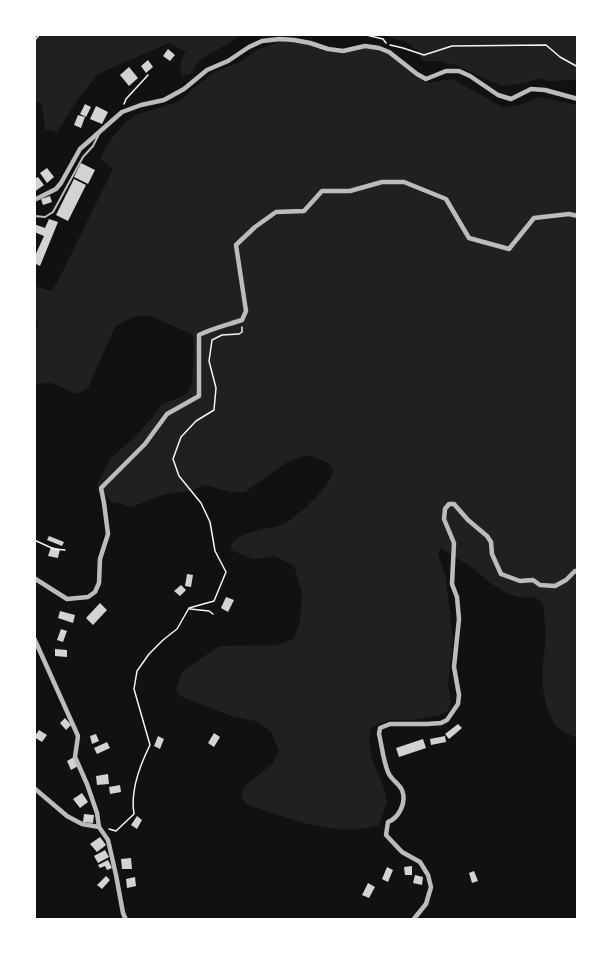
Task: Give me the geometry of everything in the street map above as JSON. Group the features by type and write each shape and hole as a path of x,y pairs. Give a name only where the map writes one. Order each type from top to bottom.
{"street":[{"path":"34,200 56,189 80,149 122,112 164,100 184,89 207,70 228,61 249,46 262,42 280,39 294,40 343,51 365,46 379,48 389,52 426,79 446,71 459,70 498,95 512,99 531,90 545,90 578,99"},
{"path":"34,578 67,599 88,597 95,592 99,583 100,559 108,534 101,488 145,444 167,414 199,396 199,335 242,320 246,311 236,245 276,212 304,212 322,191 350,191 382,182 404,182 446,199 469,238 509,249 534,218 569,214 578,216"},
{"path":"413,920 426,904 431,888 428,875 420,862 402,852 386,835 388,822 394,820 401,810 404,792 387,771 379,734 380,728 390,724 441,723 447,720 458,704 459,695 454,667 459,619 457,597 452,584 454,543 444,519 445,509 449,504 454,504 487,536 501,574 520,580 533,580 540,585 555,586 576,571 578,572"},
{"path":"34,638 78,736 75,757 97,813 99,827 108,840 126,920"},
{"path":"34,788 67,816 82,824 99,827"}],"lane":[{"path":"34,216 45,217 53,212 102,128"}],"path":[{"path":"34,42 40,34"},
{"path":"362,34 424,55 452,46 546,45 560,57 578,66"},
{"path":"122,112 126,99 148,75"},
{"path":"99,827 116,831 134,814 132,803 141,763 150,745 134,689 137,671 149,654 177,628 189,609 214,601 226,572 215,551 210,522 201,503 179,476 173,459 181,437 196,421 214,410 216,388 209,361 212,340 222,335 242,332 242,320"},
{"path":"34,540 54,549 64,550"},
{"path":"189,609 209,611 213,614"}],"shaded area":[{"path":"35,35 241,35 204,57 197,63 191,74 182,76 181,73 182,61 187,52 169,43 98,74 78,99 57,132 45,129 42,105 35,100"},
{"path":"384,35 577,35 577,80 547,81 539,78 526,83 501,86 455,65 440,61 424,61 419,52 408,43"},
{"path":"282,41 302,43 341,54 378,46 428,83 452,79 504,108 520,105 539,97 577,105 577,738 556,726 547,706 543,689 546,636 543,604 535,597 525,598 500,590 472,568 440,548 438,554 446,578 453,642 448,685 451,703 448,711 439,715 414,720 389,720 372,727 369,739 371,756 387,802 379,825 362,828 328,828 311,825 246,804 241,796 245,786 273,763 279,751 271,732 259,722 231,716 180,696 176,691 182,672 219,646 276,645 294,639 300,621 302,592 294,566 275,556 253,559 231,550 232,544 243,535 285,523 298,514 329,481 332,474 330,465 307,455 286,463 245,492 230,492 205,485 191,491 166,494 131,507 116,502 113,504 97,484 111,458 137,435 161,405 185,395 192,384 194,349 191,334 148,315 126,320 115,327 88,388 83,392 74,393 50,383 35,385 35,330 38,324 35,317 35,286 51,291 57,283 113,169 100,159 110,140 135,115 178,102 212,73 238,63 259,49"}],"building":[{"path":"168,49 175,55 170,61 163,56"},
{"path":"148,60 153,67 146,73 141,66"},
{"path":"129,67 138,78 129,86 120,75"},
{"path":"85,104 91,107 86,117 80,114"},
{"path":"96,106 108,112 102,124 90,119"},
{"path":"78,115 85,117 81,128 74,125"},
{"path":"81,163 95,170 88,184 74,177"},
{"path":"47,168 54,177 47,183 40,173"},
{"path":"38,177 44,185 34,192 34,179"},
{"path":"74,179 86,185 68,221 56,215"},
{"path":"50,196 52,202 43,205 41,199"},
{"path":"49,219 58,222 40,266 34,263 34,258 44,236 34,232 34,224 45,228"},
{"path":"49,536 64,542 62,546 47,540"},
{"path":"51,547 60,549 58,558 48,556"},
{"path":"187,574 193,575 191,587 185,586"},
{"path":"181,585 186,590 180,596 174,591"},
{"path":"226,597 234,600 228,612 221,608"},
{"path":"100,603 107,610 93,625 86,618"},
{"path":"60,611 75,615 73,623 58,618"},
{"path":"61,629 67,631 63,642 57,640"},
{"path":"55,649 67,650 67,657 55,656"},
{"path":"65,718 71,725 66,730 60,723"},
{"path":"458,724 462,728 449,739 445,734"},
{"path":"39,730 47,735 42,742 34,737"},
{"path":"214,733 220,737 214,747 208,743"},
{"path":"96,734 99,741 92,744 90,736"},
{"path":"158,736 164,739 160,749 154,746"},
{"path":"445,736 446,742 431,745 430,739"},
{"path":"423,739 426,748 399,757 396,748"},
{"path":"107,742 110,748 97,754 94,748"},
{"path":"74,757 78,766 71,770 67,761"},
{"path":"108,774 109,784 97,785 96,776"},
{"path":"120,785 121,792 110,794 109,787"},
{"path":"82,793 88,802 80,808 73,799"},
{"path":"84,814 94,815 93,823 83,822"},
{"path":"137,816 142,820 137,829 131,825"},
{"path":"100,837 106,845 97,852 90,844"},
{"path":"105,850 109,857 98,863 94,856"},
{"path":"131,858 132,869 122,869 121,859"},
{"path":"108,860 112,868 107,870 105,866 100,868 98,865"},
{"path":"412,866 412,875 405,875 404,867"},
{"path":"387,867 393,870 388,882 382,879"},
{"path":"474,871 478,881 472,883 469,873"},
{"path":"415,875 423,877 422,885 413,883"},
{"path":"106,876 110,880 102,889 97,885"},
{"path":"135,877 136,886 127,888 126,879"},
{"path":"368,883 375,887 369,898 362,895"}]}
